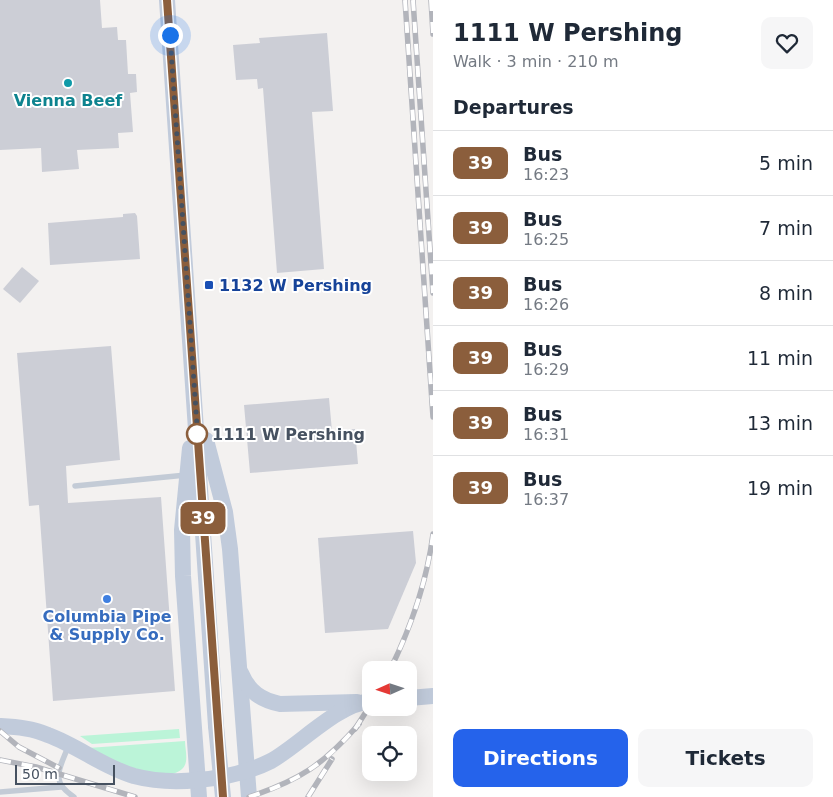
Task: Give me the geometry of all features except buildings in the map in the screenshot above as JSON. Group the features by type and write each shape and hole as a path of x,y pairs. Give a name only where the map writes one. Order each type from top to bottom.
{"main road":[{"path":"167,0 216,726 223,797"},
{"path":"193,369 188,474 182,530 183,576 199,797"},
{"path":"193,369 207,448 224,512 229,541 249,797"},
{"path":"239,668 246,685 255,695 268,702 280,704 362,702"},
{"path":"418,697 433,696"},
{"path":"0,726 19,727 47,734 102,763 134,776 163,780 198,780 247,772 272,760 347,709 362,704"}],"lane":[{"path":"75,486 188,474"},
{"path":"69,745 58,773 61,787 74,797"},
{"path":"0,792 61,787"}],"green space":[{"path":"179,729 180,738 92,744 80,736"},
{"path":"185,741 185,765 179,771 167,775 145,774 128,769 88,748"}],"railway":[{"path":"405,0 433,417"},
{"path":"413,0 433,293"},
{"path":"431,0 433,34"},
{"path":"394,661 417,604 427,569 433,534"},
{"path":"355,729 363,716"},
{"path":"249,797 283,784 310,770 334,750 359,724"},
{"path":"0,731 19,747 59,768"},
{"path":"308,797 332,759"},
{"path":"0,760 36,767 135,797"}],"bus line":[{"name":"39","path":"167,0 216,726 223,797"}],"place":[{"name":"Vienna Beef","path":"68,83"},
{"name":"1132 W Pershing","path":"209,285"},
{"name":"1111 W Pershing","path":"197,434"},
{"name":"Columbia Pipe & Supply Co.","path":"107,599"}],"route":[{"path":"170,35 198,440 197,434"}]}
